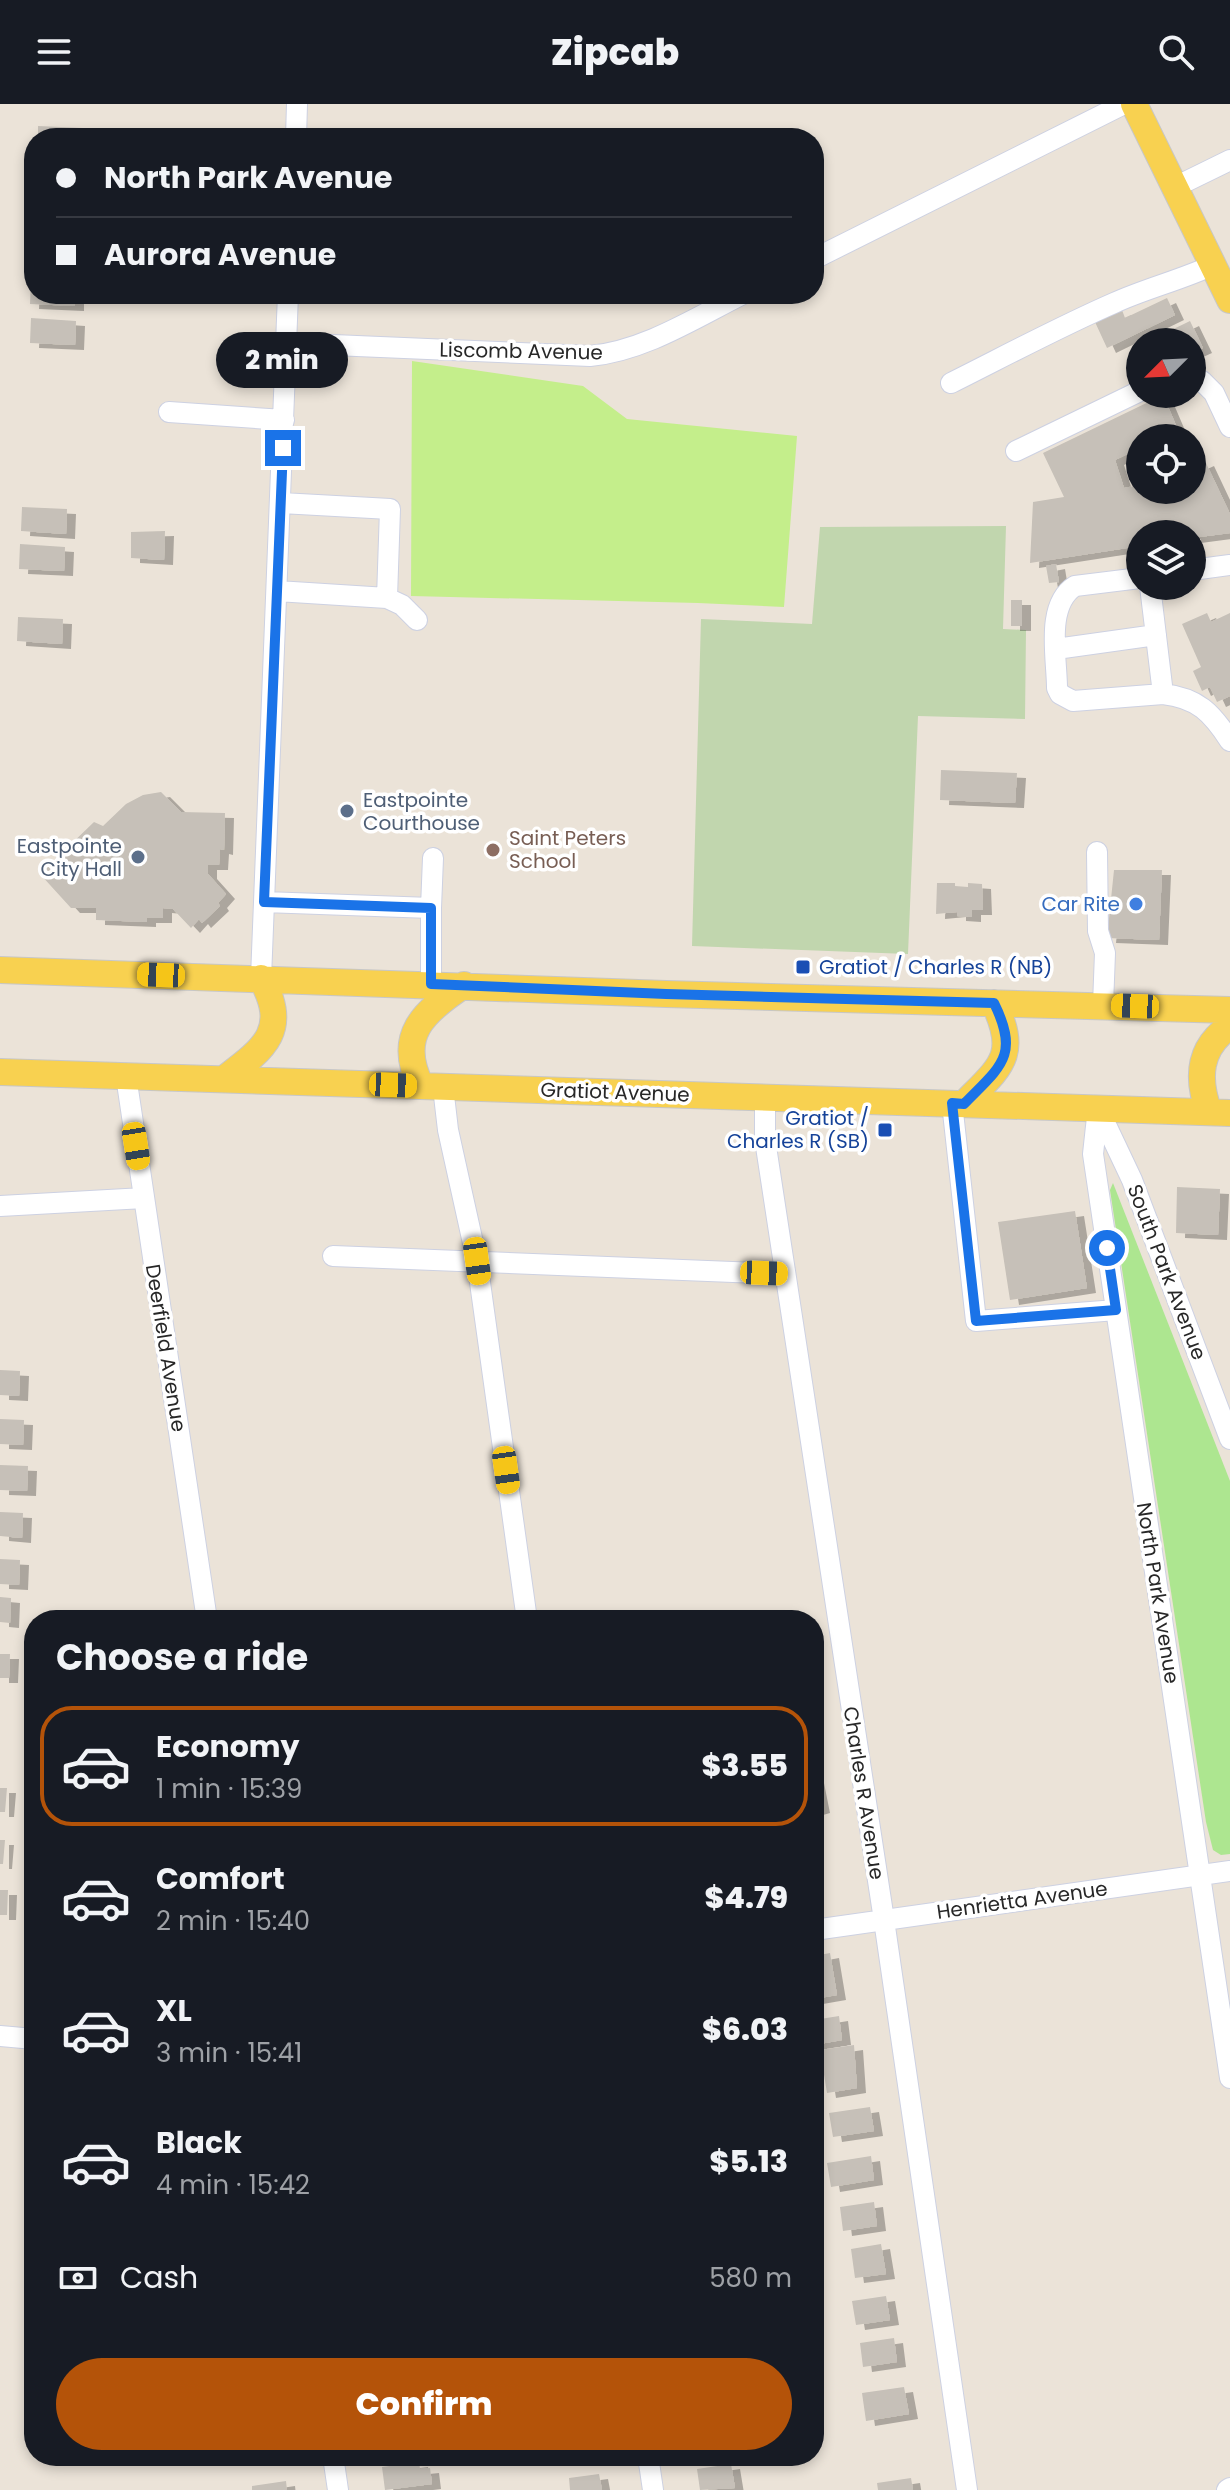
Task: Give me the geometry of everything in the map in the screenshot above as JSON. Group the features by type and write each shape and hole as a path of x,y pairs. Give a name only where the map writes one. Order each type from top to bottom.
{"main road":[{"path":"1134,104 1229,293"},
{"path":"0,970 1230,1010"},
{"path":"224,1079 260,1049 272,1028 273,1002 261,978"},
{"path":"432,1086 411,1058 413,1034 428,1012 464,985"},
{"path":"958,1103 996,1069 1008,1047 1007,1033 994,1003"},
{"path":"1220,1112 1200,1085 1201,1070 1212,1043 1230,1026"},
{"name":"Gratiot Avenue","path":"0,1072 1220,1112"}],"street":[{"path":"296,128 297,104"},
{"path":"824,254 1124,104"},
{"path":"1175,187 1230,160"},
{"path":"951,383 1111,304 1150,287 1182,280 1213,265"},
{"path":"261,978 288,304"},
{"name":"Liscomb Avenue","path":"286,343 606,355 671,330 723,304"},
{"path":"1222,389 1230,427"},
{"path":"1016,451 1126,398"},
{"path":"169,412 284,420"},
{"path":"281,503 390,509 387,598"},
{"path":"1206,568 1230,565"},
{"path":"1126,580 1075,586 1067,591 1056,616 1057,688 1065,698 1073,701 1163,694 1178,696 1205,708 1230,741"},
{"path":"277,591 387,598 402,605 417,620"},
{"path":"1152,600 1163,694"},
{"path":"1056,649 1156,635"},
{"path":"1097,852 1098,931 1105,953 1103,1005"},
{"path":"431,984 433,858"},
{"path":"264,902 431,908"},
{"name":"Deerfield Avenue","path":"126,1076 206,1610"},
{"path":"432,1086 448,1130 477,1261 526,1610"},
{"name":"Charles R Avenue","path":"765,1096 765,1140 967,2490"},
{"path":"958,1103 976,1321 1116,1310"},
{"name":"North Park Avenue","path":"1098,1108 1093,1154 1230,2078"},
{"name":"South Park Avenue","path":"1098,1108 1132,1180 1230,1439"},
{"path":"0,1206 144,1198"},
{"path":"333,1256 785,1274"},
{"name":"Henrietta Avenue","path":"824,1929 1230,1871"},
{"path":"0,2036 24,2038"},
{"path":"334,2466 338,2490"},
{"path":"649,2466 653,2490"}],"green space":[{"path":"412,361 583,386 627,419 797,436 784,607 411,596"},
{"path":"1006,526 1003,629 1026,630 1025,719 918,716 908,954 692,946 701,619 812,624 820,527"},
{"path":"1113,1183 1230,1481 1230,1854 1221,1855 1213,1850 1206,1822 1110,1190"}],"building":[{"path":"38,126 83,128 38,128"},
{"path":"1167,298 1175,315 1148,328 1126,328 1126,339 1107,348 1095,322 1122,310 1125,318"},
{"path":"30,304 75,304 75,306"},
{"path":"31,318 76,321 75,345 30,343"},
{"path":"1190,321 1193,328 1176,328"},
{"path":"1136,408 1169,408 1175,424 1126,424 1126,455 1115,460 1126,488 1126,504 1206,504 1206,463 1230,514 1230,533 1206,536 1206,520 1126,520 1126,548 1030,563 1033,502 1064,497 1043,453"},
{"path":"22,507 67,509 66,534 21,531"},
{"path":"165,531 164,560 131,558 131,532"},
{"path":"20,544 65,547 64,571 19,569"},
{"path":"1056,564 1059,582 1049,583 1046,566"},
{"path":"1011,600 1022,600 1022,626 1011,626"},
{"path":"1207,613 1211,622 1230,613 1230,696 1217,702 1210,687 1202,691 1193,671 1201,667 1182,624"},
{"path":"18,617 63,619 62,644 17,641"},
{"path":"941,770 1017,773 1015,803 940,800"},
{"name":"Eastpointe City Hall","path":"161,792 181,812 225,813 224,850 220,849 219,865 208,865 208,874 226,894 218,903 220,906 202,923 199,919 191,928 173,909 163,908 163,918 147,918 147,922 96,920 96,908 71,908 40,874 94,822 103,826 126,804 143,795"},
{"name":"Car Rite","path":"1114,870 1162,870 1159,940 1107,938"},
{"path":"937,883 968,887 968,883 982,884 983,910 972,910 972,917 957,916 957,912 936,914"},
{"path":"1177,1187 1220,1189 1218,1235 1176,1233"},
{"path":"1075,1211 1087,1288 1010,1300 998,1222"},
{"path":"0,1370 20,1371 19,1396 0,1395"},
{"path":"0,1419 24,1420 23,1445 0,1444"},
{"path":"0,1465 28,1466 27,1491 0,1490"},
{"path":"0,1512 23,1513 22,1538 0,1536"},
{"path":"0,1559 20,1560 19,1585 0,1584"},
{"path":"0,1597 11,1598 10,1623 0,1622"},
{"path":"0,1654 10,1654 9,1678 0,1678"},
{"path":"0,1788 7,1788 5,1812 0,1812"},
{"path":"0,1840 5,1840 3,1864 0,1864"},
{"path":"0,1890 8,1890 7,1915 0,1915"},
{"path":"830,1953 837,1995 824,1997 824,1954"},
{"path":"839,2016 842,2040 824,2043 824,2018"},
{"path":"854,2045 857,2088 827,2093 824,2049"},
{"path":"870,2107 874,2131 833,2137 829,2113"},
{"path":"871,2156 874,2180 831,2187 827,2163"},
{"path":"874,2202 877,2226 843,2231 840,2207"},
{"path":"881,2244 886,2274 855,2278 851,2249"},
{"path":"886,2296 890,2320 856,2325 852,2301"},
{"path":"894,2338 897,2362 863,2367 860,2343"},
{"path":"904,2387 909,2414 866,2421 862,2393"},
{"path":"731,2466 735,2488 700,2490 697,2469"},
{"path":"382,2467 430,2468 432,2484 385,2490"},
{"path":"599,2474 602,2490 570,2490 569,2478"},
{"path":"911,2478 913,2490 878,2490 877,2483"},
{"path":"286,2481 287,2490 252,2490 252,2486"}],"place":[{"name":"Eastpointe Courthouse","path":"347,811"},
{"name":"Saint Peters School","path":"493,850"},
{"name":"Eastpointe City Hall","path":"138,857"},
{"name":"Car Rite","path":"1136,904"},
{"name":"Gratiot / Charles R (NB)","path":"803,967"},
{"name":"Gratiot / Charles R (SB)","path":"885,1130"}],"route":[{"path":"283,448 264,902 431,908 431,984 994,1003 1007,1033 1008,1047 1003,1059 964,1104 952,1103 976,1321 1116,1310 1107,1248"}]}
